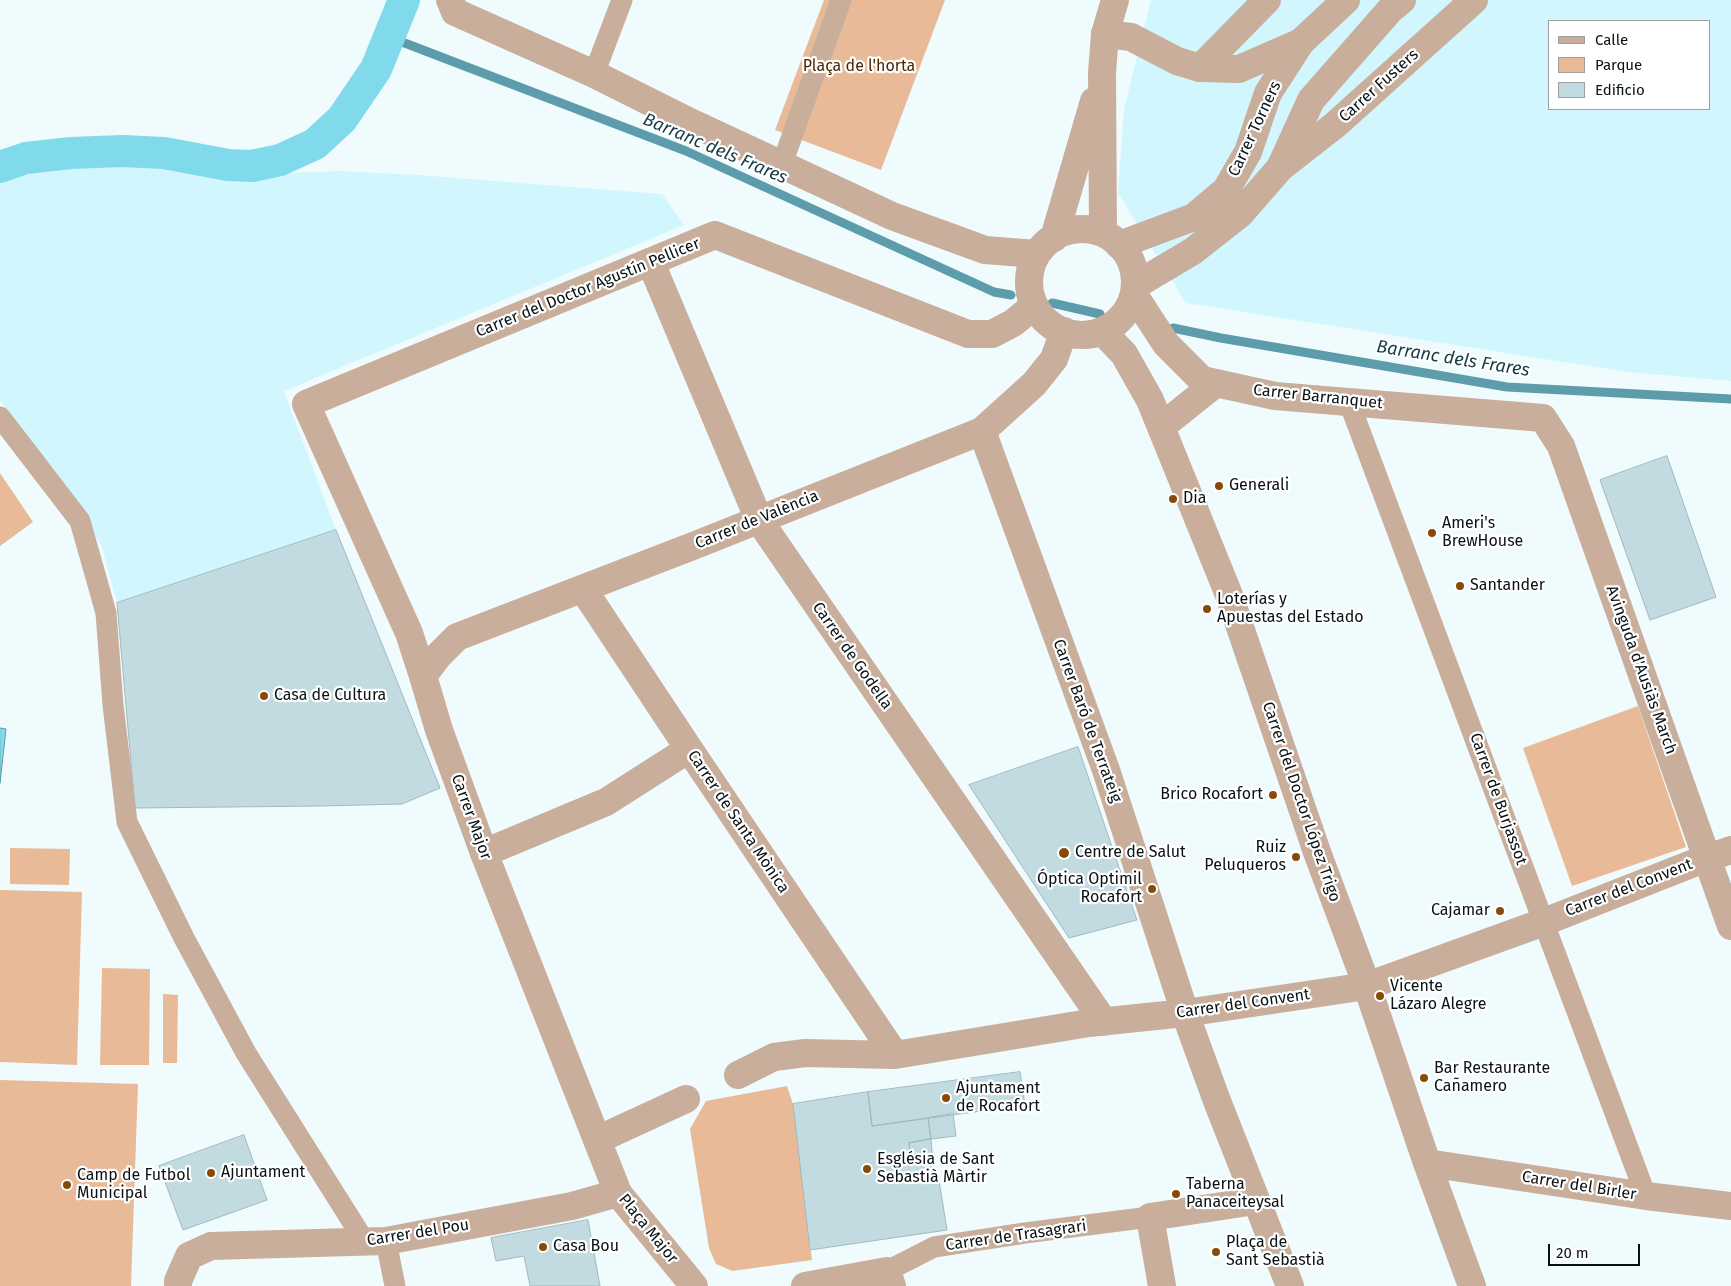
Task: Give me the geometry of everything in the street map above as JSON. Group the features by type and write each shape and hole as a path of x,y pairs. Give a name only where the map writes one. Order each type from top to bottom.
{"street":[{"path":"594,74 622,0"},
{"path":"782,164 841,0"},
{"path":"1111,239 1102,73 1105,34 1115,0"},
{"path":"1200,68 1267,0"},
{"name":"Carrer Torners","path":"1111,239 1194,217 1226,190 1248,152 1268,93 1301,42 1346,0"},
{"name":"Carrer Fusters","path":"1280,168 1311,100 1390,10 1402,0"},
{"name":"Carrer Fusters","path":"1135,290 1193,251 1240,214 1280,168 1335,125 1474,0"},
{"path":"452,6 690,122 892,216 985,250 1045,246 1061,233 1087,228 1111,239 1131,259 1135,290 1126,312 1108,329 1092,335 1073,335 1049,324 1038,313 1028,287 1030,269 1045,246 1102,73"},
{"path":"1105,34 1131,37 1177,61 1200,68 1239,69 1301,42"},
{"name":"Carrer del Doctor Agustín Pellicer","path":"306,404 715,235 968,334 992,334 1013,323 1034,306"},
{"name":"Carrer de Godella","path":"650,263 758,520 1104,1022"},
{"name":"Carrer Barranquet","path":"1135,290 1166,344 1202,380 1275,396 1543,418"},
{"name":"Carrer de València","path":"423,676 438,656 457,637 982,431 1037,380 1054,360 1064,331"},
{"name":"Carrer del Doctor López Trigo","path":"1102,331 1124,354 1150,400 1229,595 1317,852 1367,986 1427,1163 1472,1286"},
{"path":"1161,427 1216,382"},
{"name":"Carrer de Burjassot","path":"1349,402 1646,1196"},
{"name":"Carrer Major","path":"306,404 409,633 439,730 484,854 597,1140"},
{"path":"0,417 80,521 106,613 113,705 127,822 184,938 246,1053 376,1242 395,1286"},
{"name":"Avinguda d'Ausiàs March","path":"1543,418 1561,446 1719,854 1731,926"},
{"name":"Carrer Baró de Terrateig","path":"982,431 1106,770 1185,1013 1256,1201"},
{"name":"Carrer de Santa Mònica","path":"583,589 895,1055"},
{"path":"484,854 606,802 689,749"},
{"name":"Carrer del Convent","path":"738,1075 774,1057 805,1053 895,1055 1104,1022 1185,1013 1367,986 1544,922 1719,854"},
{"path":"597,1140 686,1099"},
{"name":"Plaça Major","path":"597,1140 618,1193 694,1286"},
{"name":"Carrer del Birler","path":"1427,1163 1646,1196 1731,1206"},
{"name":"Carrer del Pou","path":"178,1286 178,1281 190,1256 211,1246 376,1242 572,1206 618,1193"},
{"path":"1162,1286 1150,1217 1256,1201 1290,1286"},
{"name":"Carrer de Trasagrari","path":"889,1278 934,1247 1150,1217"},
{"path":"805,1286 889,1278"}],"shaded area":[{"path":"1151,0 1731,0 1731,381 1628,372 1186,303 1118,193 1124,109"},
{"path":"122,160 237,175 339,171 418,175 662,194 684,225 284,391 336,530 117,603 102,547 89,522 0,401 0,178 26,166"}],"green space":[{"name":"Plaça de l'horta","path":"824,0 945,0 881,170 775,130"},
{"path":"0,473 33,522 0,546"},
{"path":"1638,706 1686,847 1572,886 1523,748"},
{"path":"10,848 70,849 69,885 10,884"},
{"path":"0,890 82,892 77,1065 0,1062"},
{"path":"102,968 150,969 149,1065 100,1065"},
{"path":"163,994 178,995 177,1063 163,1063"},
{"name":"Camp de Futbol Municipal","path":"0,1080 138,1084 131,1286 0,1286"},
{"path":"787,1086 793,1104 812,1260 732,1271 716,1264 709,1248 690,1129 706,1101"}],"water":[{"path":"0,728 6,729 0,783"}],"building":[{"path":"1667,456 1716,597 1650,620 1600,480"},
{"name":"Casa de Cultura","path":"336,530 440,788 402,804 135,808 117,603"},
{"name":"Centre de Salut","path":"1078,747 1137,920 1069,938 969,785"},
{"name":"Ajuntament de Rocafort","path":"1020,1072 1025,1105 872,1126 868,1092"},
{"name":"Església de Sant Sebastià Màrtir","path":"868,1092 872,1126 928,1118 931,1139 909,1143 912,1165 933,1163 935,1174 938,1174 947,1230 810,1250 793,1104"},
{"path":"953,1114 956,1136 931,1139 928,1118"},
{"path":"244,1135 267,1200 183,1230 159,1166"},
{"path":"931,1139 933,1163 912,1165 909,1143"},
{"name":"Casa Bou","path":"588,1220 600,1286 530,1286 524,1256 496,1261 491,1238"}],"waterway":[{"path":"0,167 26,158 71,153 122,151 164,153 228,165 252,166 280,160 315,144 342,119 376,69 404,0"},
{"name":"Barranc dels Frares","path":"402,42 686,151 994,292 1011,295"},
{"name":"Barranc dels Frares","path":"1052,303 1100,314"},
{"name":"Barranc dels Frares","path":"1173,328 1507,387 1731,399"}],"place":[{"name":"Generali","path":"1219,486"},
{"name":"Dia","path":"1173,499"},
{"name":"Ameri's BrewHouse","path":"1432,533"},
{"name":"Santander","path":"1460,586"},
{"name":"Loterías y Apuestas del Estado","path":"1207,609"},
{"name":"Casa de Cultura","path":"264,696"},
{"name":"Brico Rocafort","path":"1273,795"},
{"name":"Centre de Salut","path":"1064,853"},
{"name":"Ruiz Peluqueros","path":"1296,857"},
{"name":"Óptica Optimil Rocafort","path":"1152,889"},
{"name":"Cajamar","path":"1500,911"},
{"name":"Vicente Lázaro Alegre","path":"1380,996"},
{"name":"Bar Restaurante Cañamero","path":"1424,1078"},
{"name":"Ajuntament de Rocafort","path":"946,1098"},
{"name":"Església de Sant Sebastià Màrtir","path":"867,1169"},
{"name":"Ajuntament","path":"211,1173"},
{"name":"Camp de Futbol Municipal","path":"67,1185"},
{"name":"Taberna Panaceiteysal","path":"1176,1194"},
{"name":"Casa Bou","path":"543,1247"},
{"name":"Plaça de Sant Sebastià","path":"1216,1252"}]}
